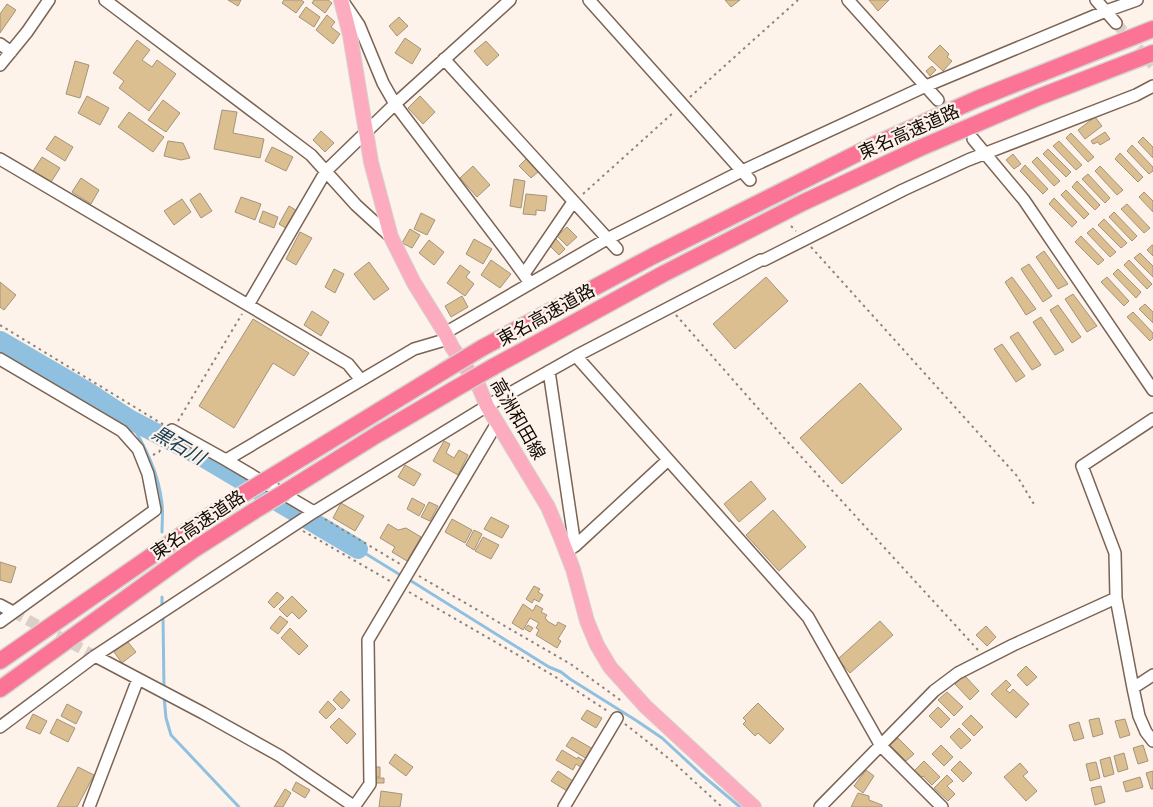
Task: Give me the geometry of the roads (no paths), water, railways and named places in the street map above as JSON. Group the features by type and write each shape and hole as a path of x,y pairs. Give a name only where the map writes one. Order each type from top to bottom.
{"highway":[{"name":"東名高速道路","path":"0,661 182,534 237,498 482,348 653,256 874,145 977,99 1153,29"},
{"name":"東名高速道路","path":"0,688 194,550 378,434 492,367 663,274 802,203 920,148 1030,101 1153,53"}],"main road":[{"name":"高洲和田線","path":"342,0 350,35 371,162 391,237 414,283 479,387 487,406 571,549 572,569 587,622 597,646 610,667 645,706 754,807"}],"street":[{"path":"0,65 27,32 49,0"},
{"path":"105,0 311,155 356,205 391,237"},
{"path":"342,0 359,25 383,84 395,104 527,278"},
{"path":"248,305 326,171 395,104 510,0"},
{"path":"589,0 746,176"},
{"path":"848,0 938,100"},
{"path":"1096,0 1116,23"},
{"path":"226,460 414,349 446,336 527,278 606,239 746,176 926,86 1106,11 1137,0"},
{"path":"0,44 11,52"},
{"path":"444,60 617,250"},
{"path":"0,727 95,656 313,513 487,406 549,371 761,260 903,190 986,153 1136,95 1153,86"},
{"path":"973,139 1024,200 1153,390"},
{"path":"0,159 348,364 361,380"},
{"path":"527,278 574,202"},
{"path":"576,356 808,617 881,746 942,807"},
{"path":"0,359 122,430 138,449 148,474 156,510 0,622"},
{"path":"549,371 571,549"},
{"path":"1153,419 1082,466 1115,553 1116,598 1133,688 1139,716 1146,732 1153,741"},
{"path":"95,656 280,756 354,807 370,784 368,640 497,423"},
{"path":"172,430 226,460 313,513"},
{"path":"571,549 668,460"},
{"path":"820,807 934,691 958,673 1021,641 1116,598"},
{"path":"0,605 13,612"},
{"path":"1133,688 1153,675"},
{"path":"89,807 138,680"},
{"path":"564,807 618,718"}],"waterway":[{"name":"黒石川","path":"0,341 91,394 129,419 206,459 358,549"},
{"path":"129,419 145,449 158,481 162,504 162,532"},
{"path":"358,549 402,576"},
{"path":"408,579 549,667 561,672 662,738 740,807"},
{"path":"162,597 162,607"},
{"path":"163,616 164,690"},
{"path":"164,696 166,718 171,735 239,807"}],"tunnel":[{"path":"1116,23 1153,65"},
{"path":"938,100 968,134"},
{"path":"13,612 95,656"}]}
